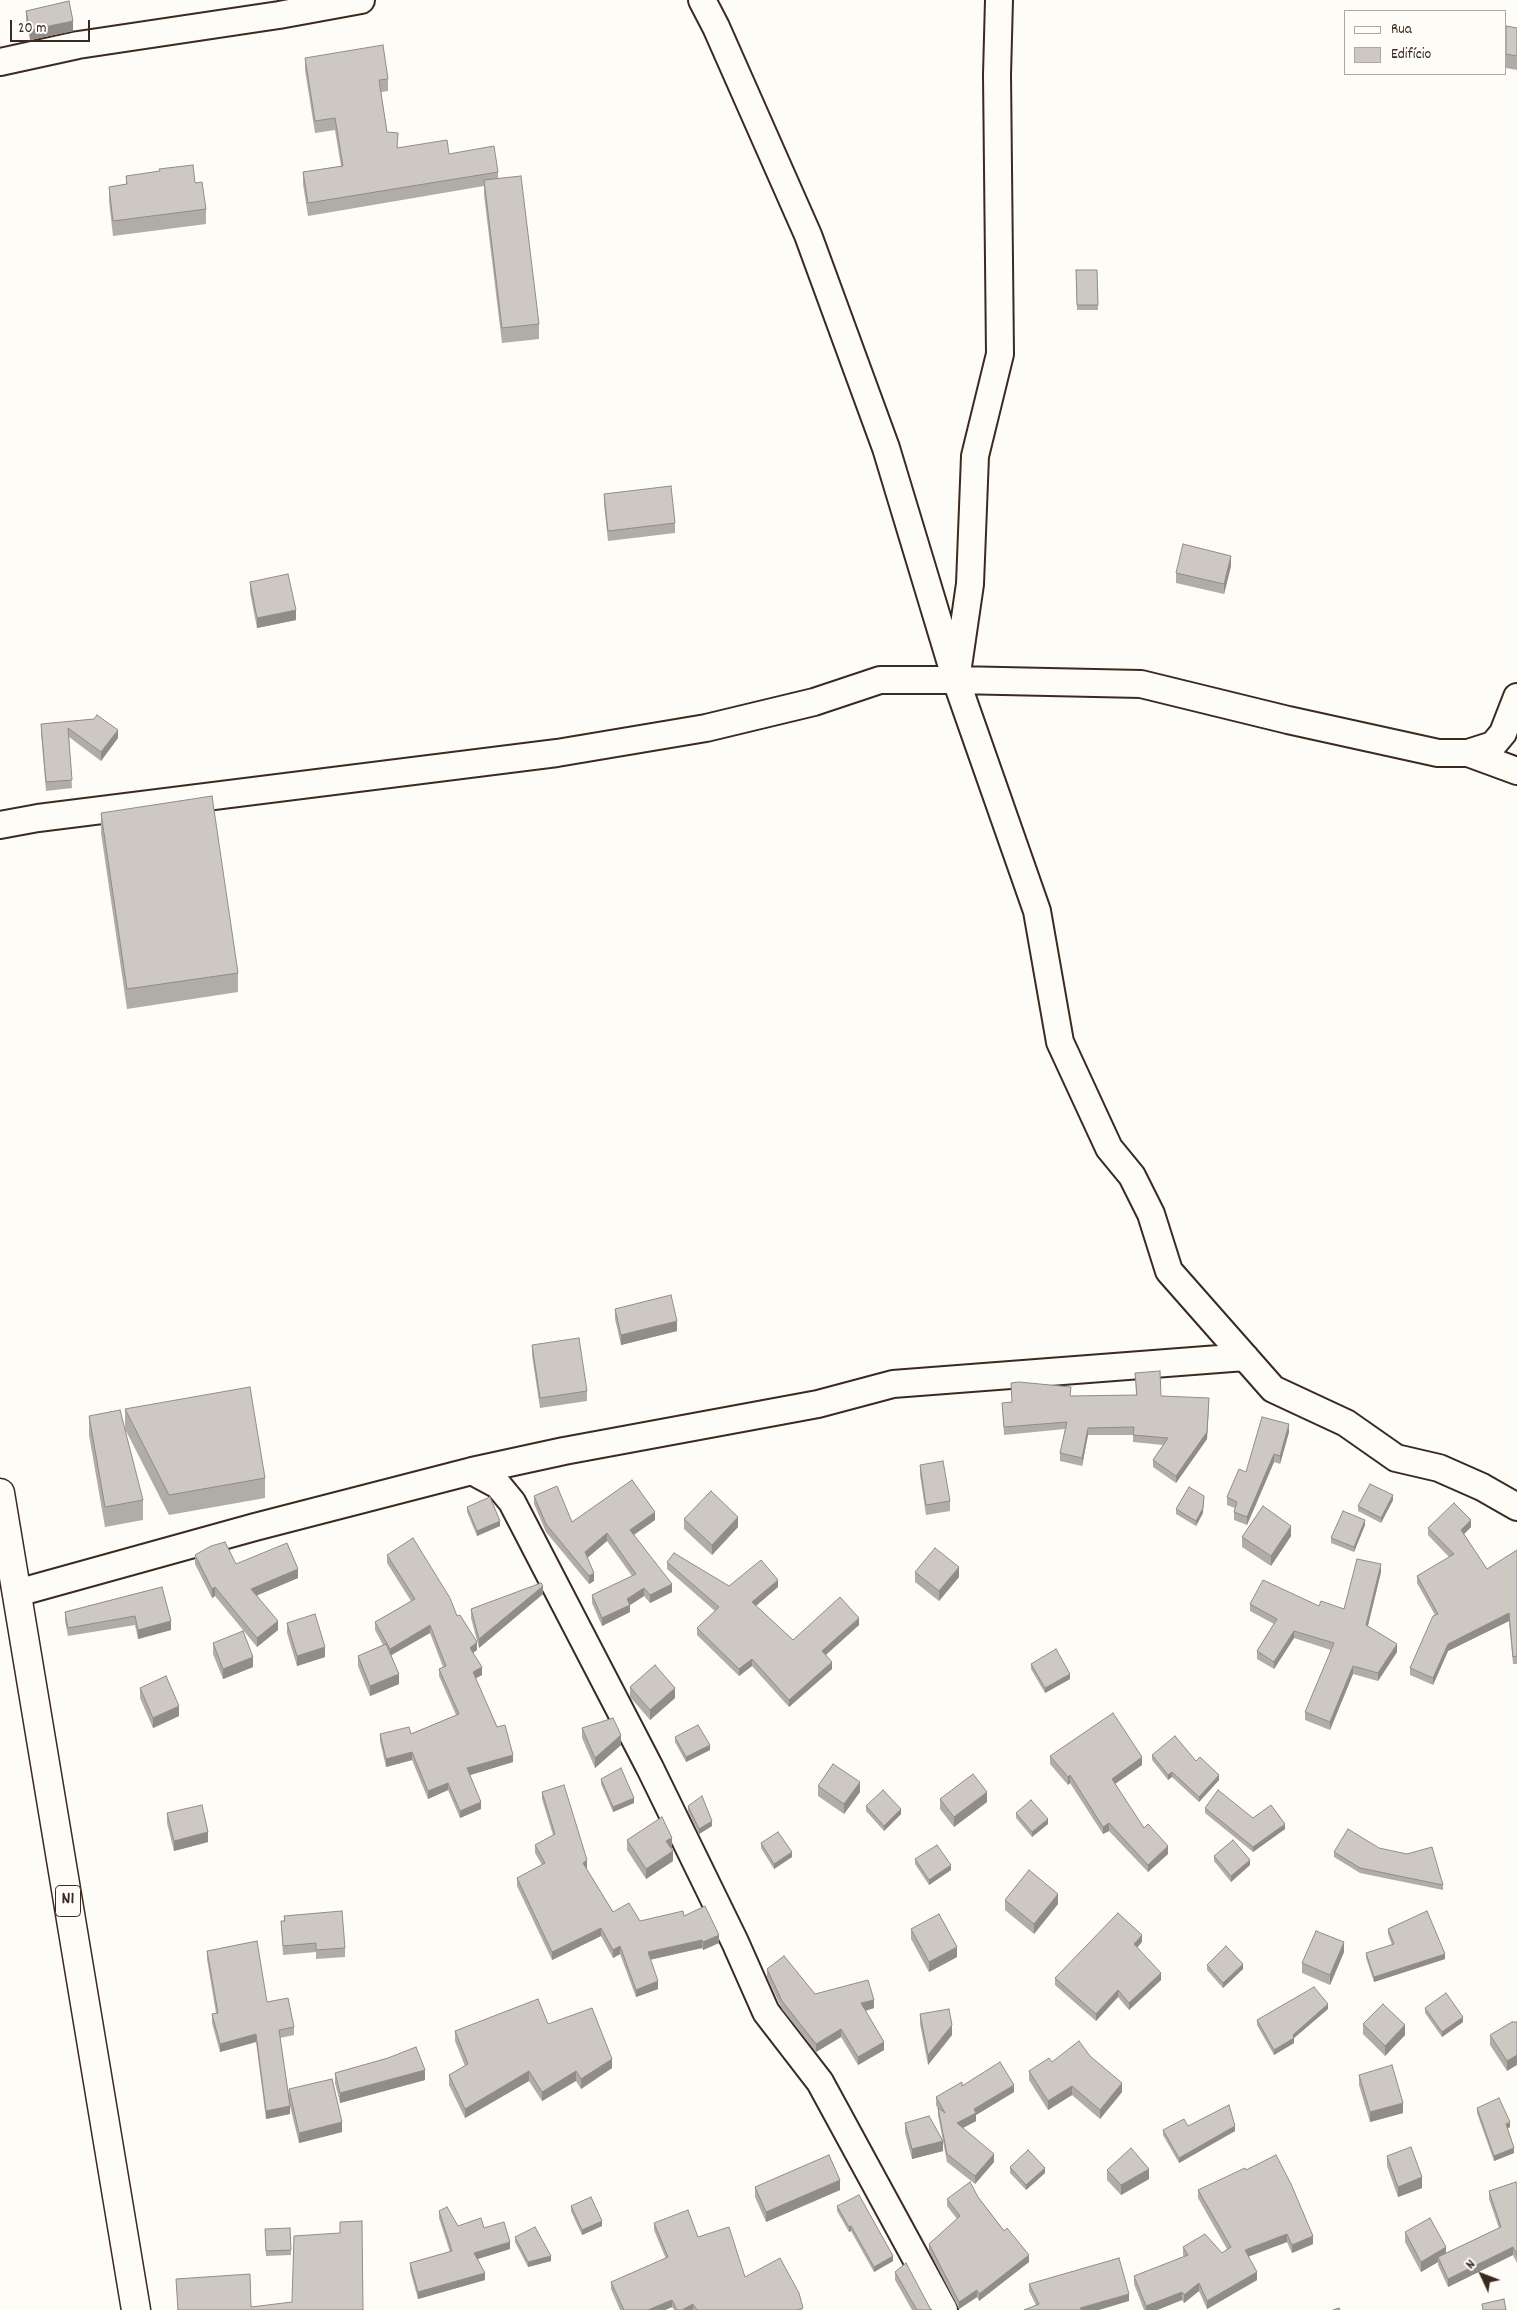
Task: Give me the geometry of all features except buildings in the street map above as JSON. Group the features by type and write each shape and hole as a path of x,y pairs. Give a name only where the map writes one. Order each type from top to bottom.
{"highway":[{"name":"N1","path":"0,1493 136,2310"}],"street":[{"path":"0,62 78,45 278,15 362,0"},
{"path":"702,0 716,27 808,235 886,448 956,680 1037,912 1060,1042 1109,1148 1132,1176 1151,1214 1168,1271 1273,1390 1346,1423 1396,1458 1439,1468 1517,1506"},
{"path":"956,680 970,584 975,456 1000,354 997,75 999,0"},
{"path":"0,826 38,818 557,753 706,728 814,702 880,680 1141,684 1288,720 1438,753 1468,753 1493,745 1503,733 1517,697"},
{"path":"1468,753 1517,771"},
{"path":"17,1593 255,1527 472,1471 564,1451 818,1404 893,1384 1245,1358"},
{"path":"472,1471 498,1485 512,1502 650,1768 736,1942 766,2012 820,2082 944,2310"}]}
